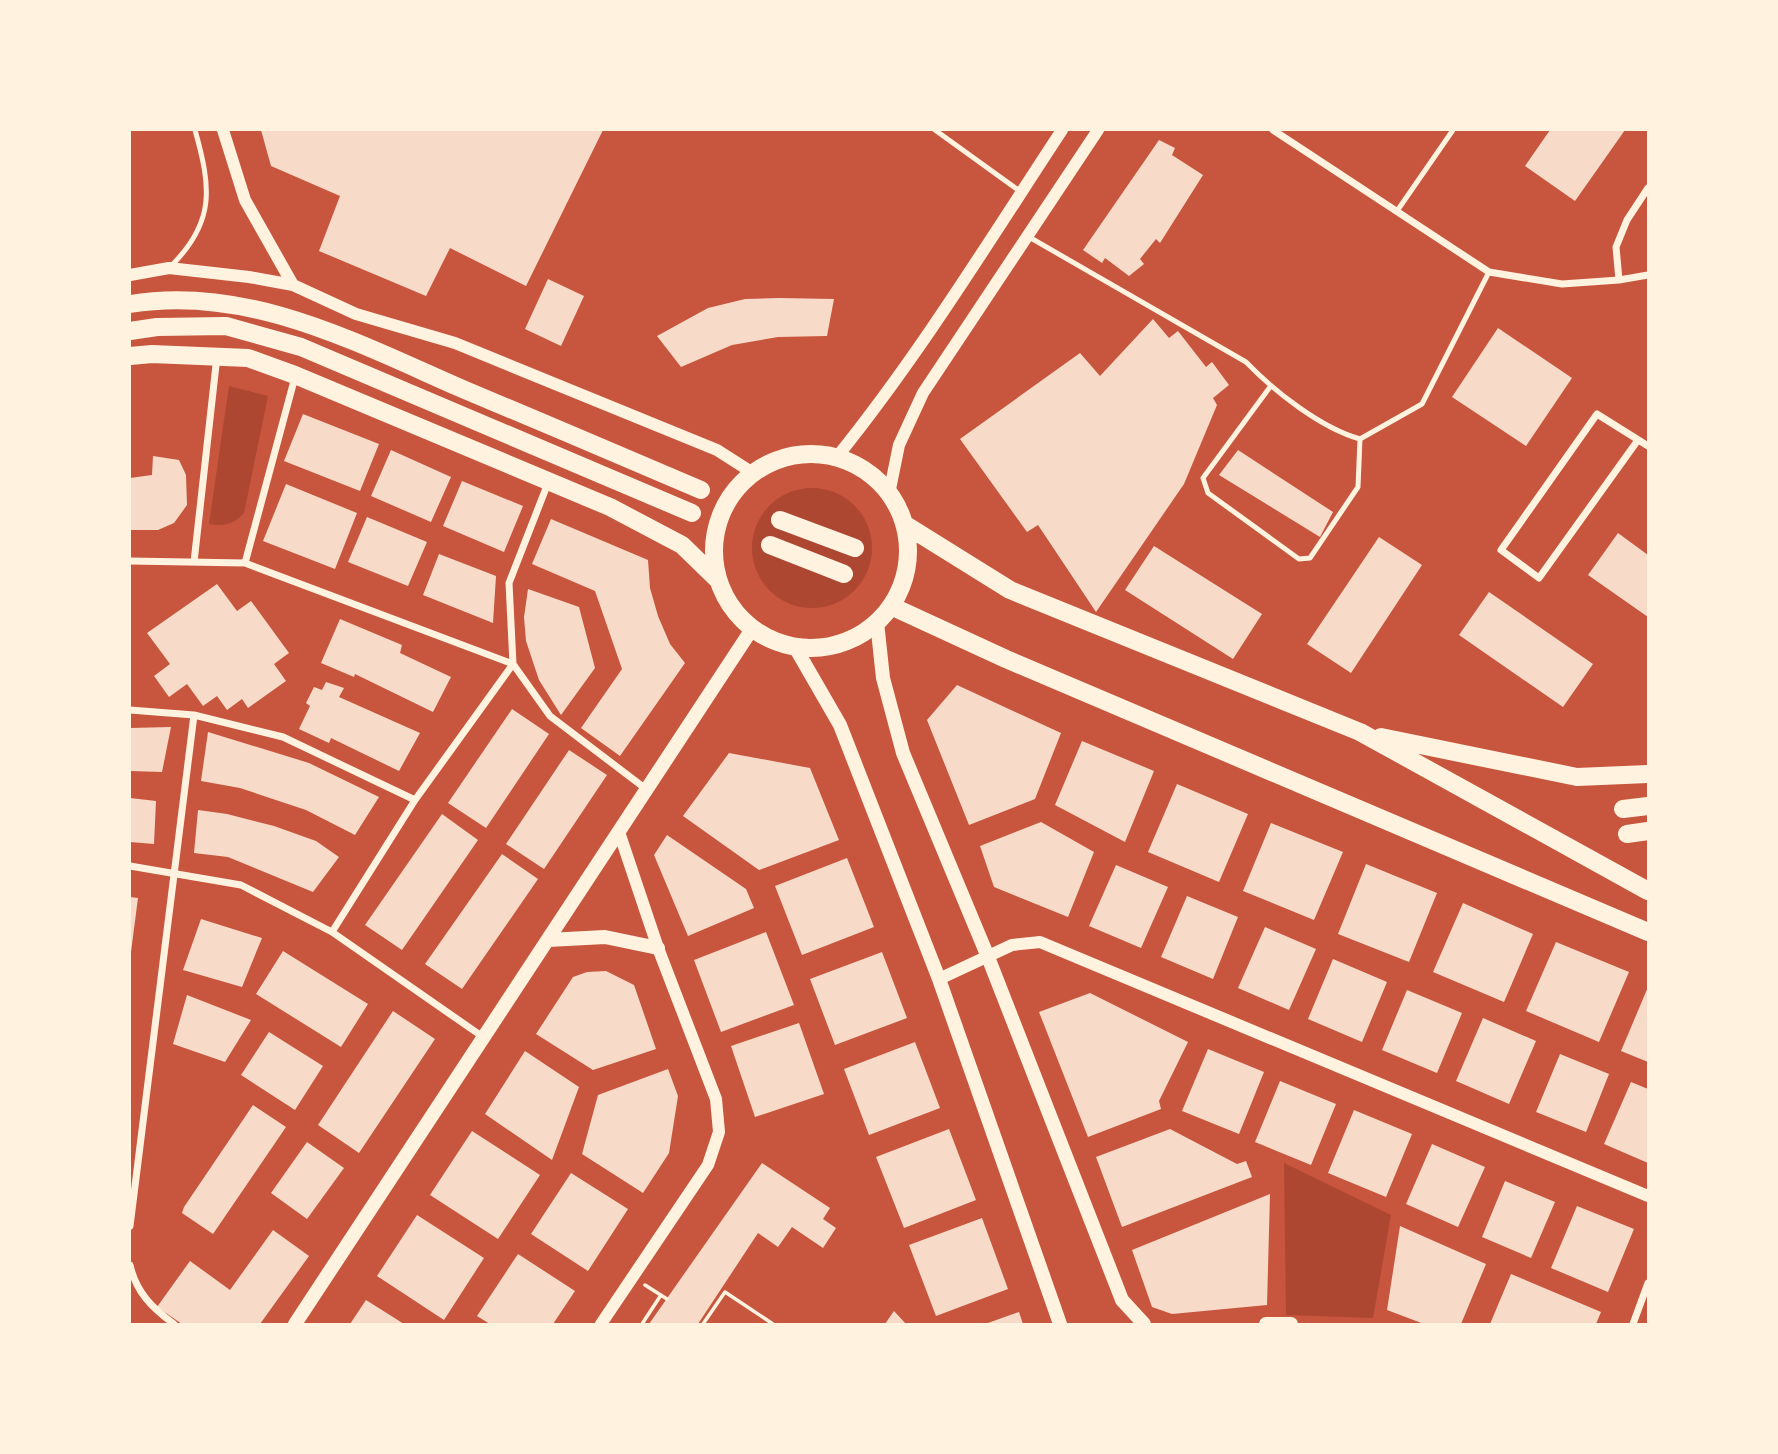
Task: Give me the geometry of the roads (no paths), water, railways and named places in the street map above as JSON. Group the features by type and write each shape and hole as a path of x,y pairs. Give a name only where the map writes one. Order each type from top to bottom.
{"main road":[{"path":"130,304 156,300 225,302 310,323 701,490"},
{"path":"130,331 157,327 226,326 301,347 691,513"},
{"path":"130,356 217,356 248,359 295,375 550,479 682,545 718,580"},
{"path":"806,454 836,458 865,472 889,494 904,524 908,552 903,580 891,606 877,622 853,638 825,647 795,647 772,641 752,629 731,607 718,580 713,558 715,534 722,512 753,473 777,460 806,454"},
{"path":"780,520 855,548"},
{"path":"904,524 1010,590 1360,732 1640,892 1648,901"},
{"path":"770,545 844,574"},
{"path":"891,606 1006,659 1648,932"},
{"path":"877,622 883,678 903,753 988,957 1122,1300 1144,1325"},
{"path":"295,1325 752,629"},
{"path":"795,647 840,725 939,979 1060,1325"},
{"path":"1360,732 1577,777 1648,774"},
{"path":"1623,809 1648,806"},
{"path":"1627,834 1648,831"},
{"path":"548,940 605,937 658,948"},
{"path":"1266,1325 1290,1325"}],"street":[{"path":"223,130 245,200 293,285"},
{"path":"836,458 876,409 962,288 1062,130"},
{"path":"889,494 899,445 923,393 1098,130"},
{"path":"1273,130 1489,272 1562,284 1648,275"},
{"path":"1619,280 1615,247 1627,220 1648,188"},
{"path":"130,275 169,268 293,285 356,314 455,343 717,450 753,473"},
{"path":"194,562 217,356"},
{"path":"245,563 295,375"},
{"path":"1638,440 1539,578 1501,551 1597,414 1648,446"},
{"path":"550,479 509,583 513,664 550,716 646,790"},
{"path":"130,561 245,563 513,664"},
{"path":"331,932 415,800 513,664"},
{"path":"130,710 194,715 283,737 415,800"},
{"path":"130,1226 194,715"},
{"path":"601,1325 708,1165 719,1132 716,1099 658,948 619,832"},
{"path":"130,866 241,884 331,932 484,1037"},
{"path":"939,979 1012,945 1040,942 1648,1196"},
{"path":"130,1146 139,1147"},
{"path":"130,1265 133,1279 146,1301 174,1325"},
{"path":"1633,1325 1648,1283"}],"lane":[{"path":"169,268 184,253 201,227 208,197 205,166 195,130"},
{"path":"935,130 1021,192"},
{"path":"1397,211 1453,130"},
{"path":"1027,236 1246,362 1269,387 1344,435 1360,439 1422,404 1489,272"},
{"path":"1269,387 1203,478 1208,493 1299,559 1310,558 1358,487 1360,439"}]}
